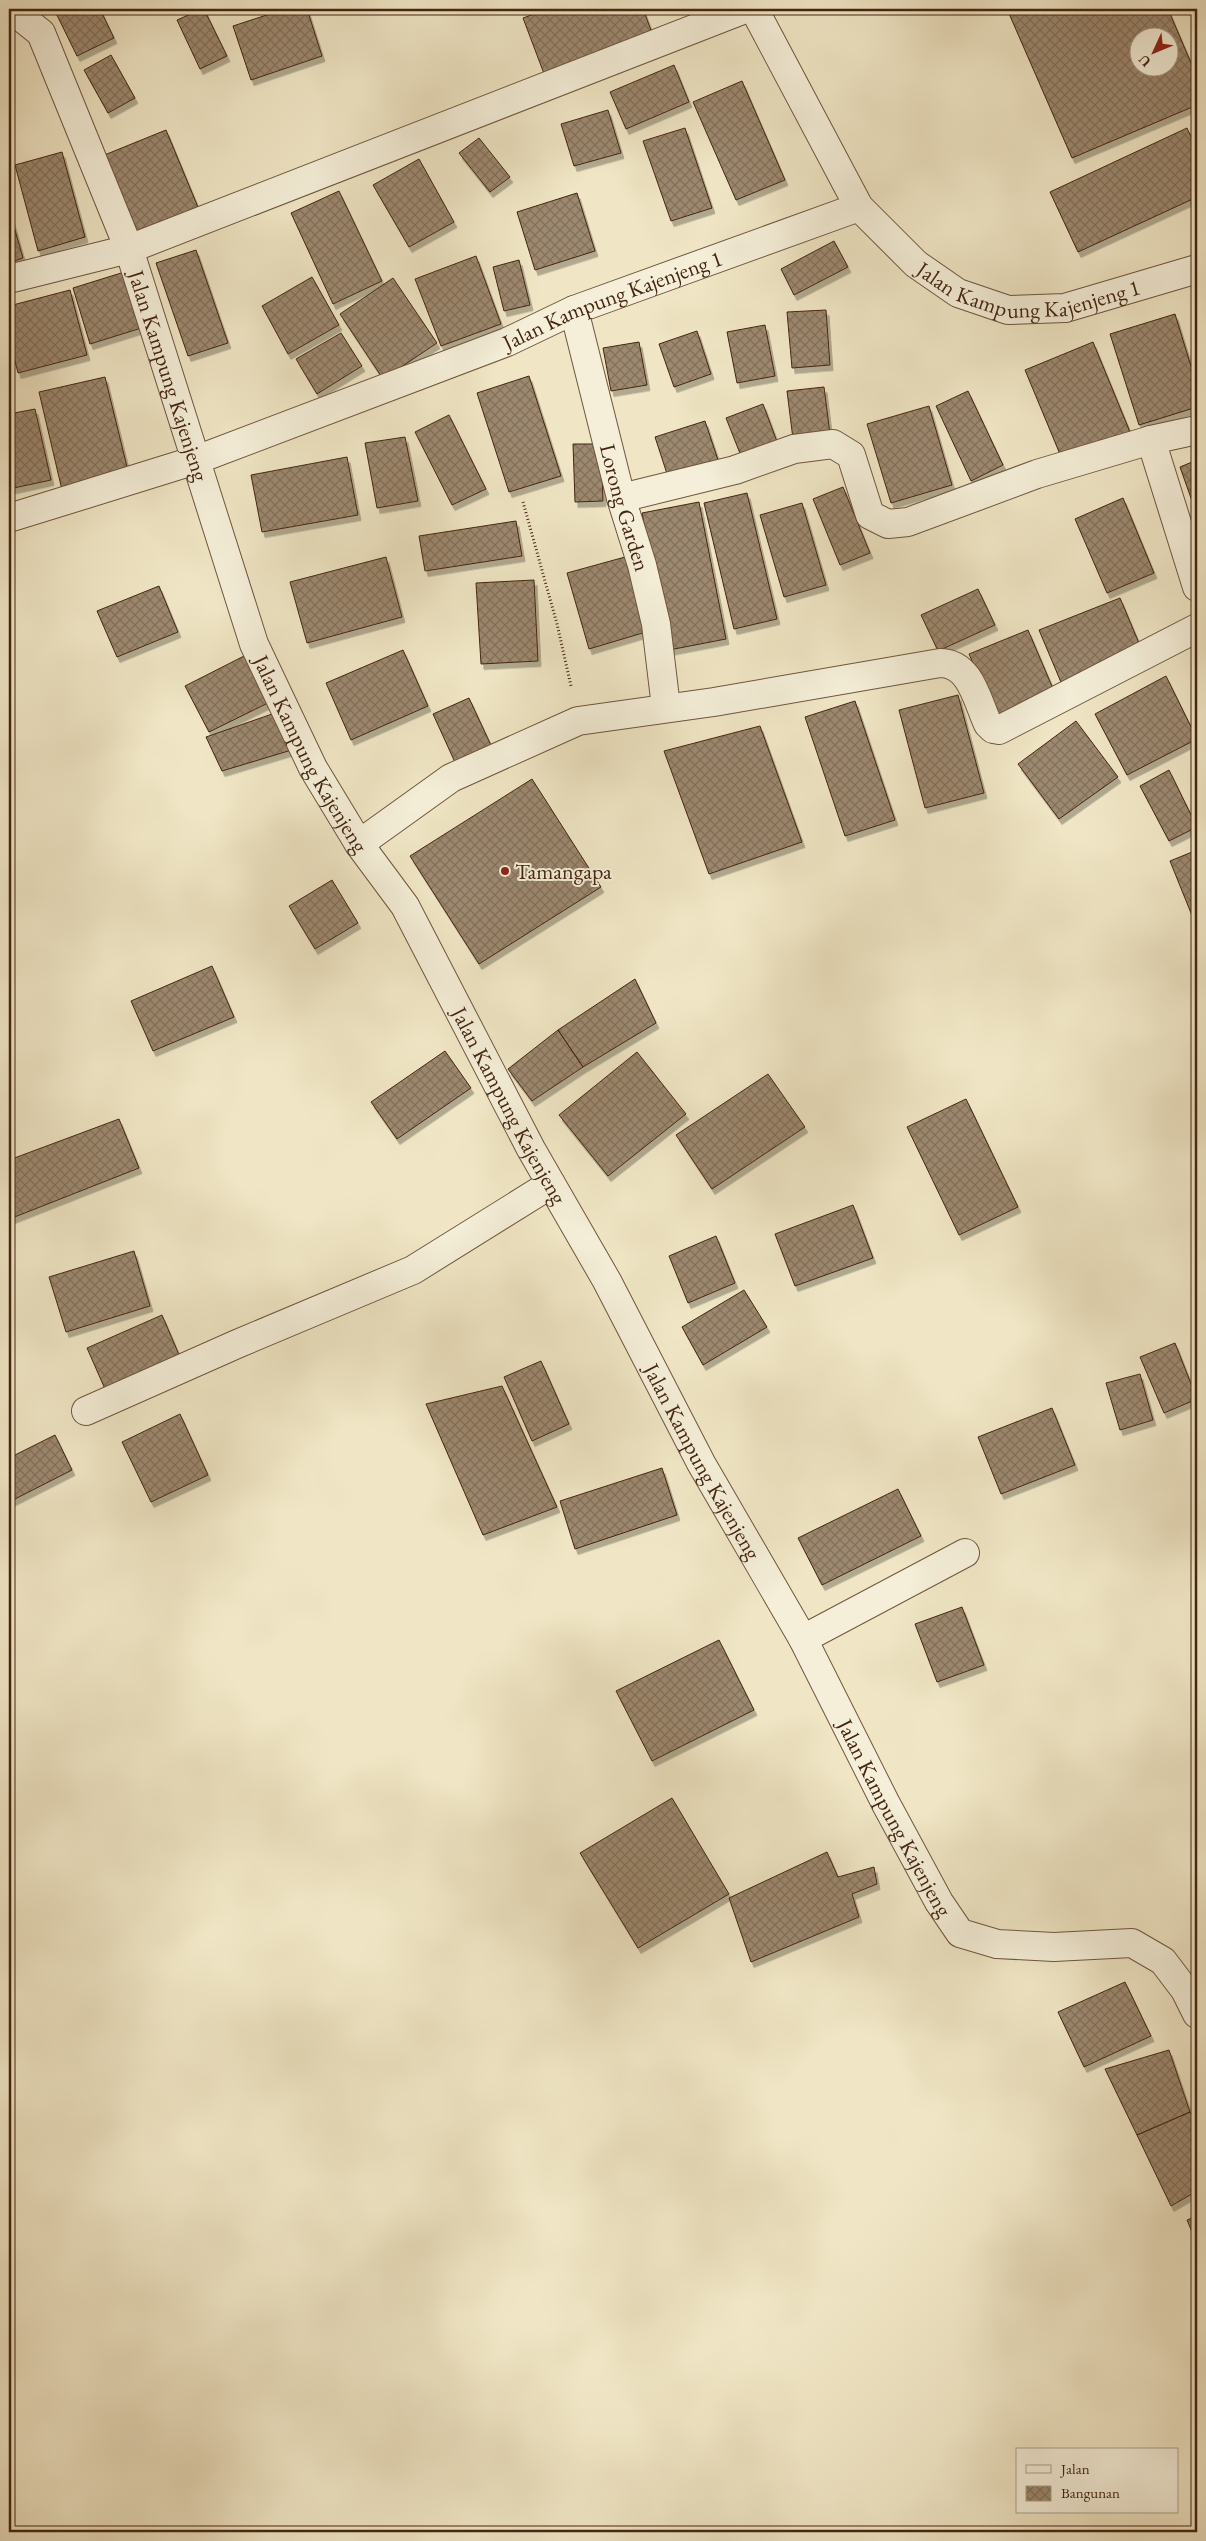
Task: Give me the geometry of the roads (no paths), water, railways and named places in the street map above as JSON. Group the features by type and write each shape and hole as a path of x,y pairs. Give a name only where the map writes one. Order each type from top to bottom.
{"street":[{"path":"9,279 129,250 745,9"},
{"path":"754,9 860,207"},
{"name":"Jalan Kampung Kajenjeng","path":"9,13 16,13 41,33 129,250 254,644 313,768 359,844 405,906 551,1184 606,1281 701,1463 803,1640 886,1804 940,1902 960,1933 997,1944 1054,1947 1132,1943 1163,1962 1185,1990 1197,2014"},
{"name":"Jalan Kampung Kajenjeng 1","path":"9,518 196,460 507,342 574,310 860,207 916,264 958,293 1008,310 1065,308 1197,269"},
{"name":"Lorong Garden","path":"574,310 621,498 642,565 656,624 666,707"},
{"path":"621,498 735,470 794,450 833,444 850,455 870,515 888,524 908,522 1037,474 1151,440 1197,430"},
{"path":"1151,440 1197,587"},
{"path":"359,844 451,778 578,721 666,707 714,702 950,663 959,667 968,678 988,724 993,729 1000,730 1197,628"},
{"path":"86,1411 237,1344 413,1270 551,1184"},
{"path":"803,1640 965,1553"}],"place":[{"name":"Tamangapa","path":"505,871"}]}
